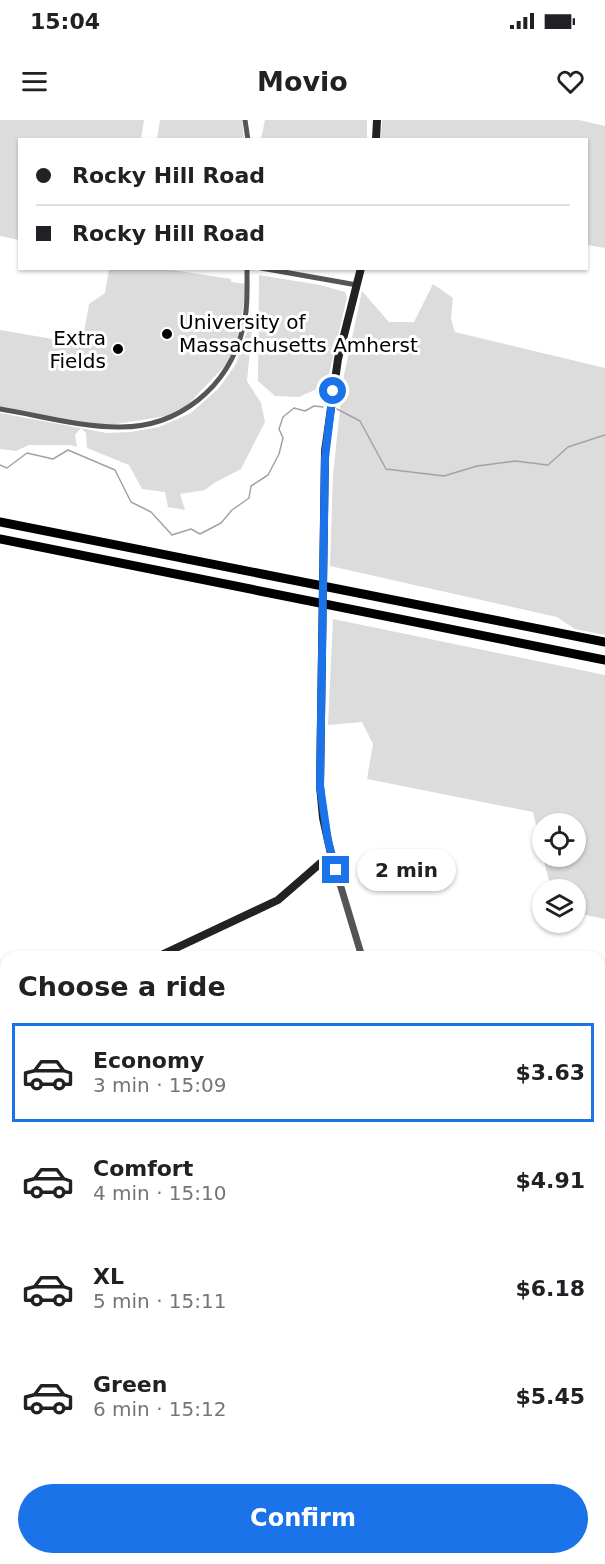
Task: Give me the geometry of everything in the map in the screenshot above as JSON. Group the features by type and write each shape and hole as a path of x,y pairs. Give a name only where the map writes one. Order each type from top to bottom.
{"main road":[{"path":"376,138 377,120"},
{"path":"171,951 278,900 331,854 323,818 320,786 325,458 338,358 361,270"},
{"path":"0,522 605,642"},
{"path":"0,539 605,660"}],"street":[{"path":"245,120 248,138"},
{"path":"0,409 117,427 154,423 188,409 212,388 235,355 244,322 247,270"},
{"path":"272,270 357,285"},
{"path":"331,854 360,951"}],"shaded area":[{"path":"0,120 144,120 141,138 18,138 18,240 0,236"},
{"path":"160,120 242,120 244,138 157,138"},
{"path":"265,120 367,120 367,138 261,138"},
{"path":"382,120 579,120 605,126 605,248 588,245 588,138 381,138"},
{"name":"Extra Fields","path":"109,270 172,270 231,279 231,282 247,284 235,355 179,414 104,426 0,409 0,330 82,344 89,304 105,293"},
{"path":"259,275 320,285 345,292 347,297 329,374 319,388 299,397 275,396 258,381"},
{"path":"433,284 453,298 451,319 455,332 605,368 605,635 575,629 557,617 330,566 333,475 343,380 362,291 389,322 414,322"},
{"path":"249,325 252,330 247,381 261,403 265,422 241,469 205,490 180,494 185,510 168,507 165,492 142,489 129,465 87,448 86,433 81,428 107,433 130,432 159,427 191,413 219,388 236,364"},
{"path":"0,413 81,428 75,435 77,447 29,445 16,451 0,449"},
{"path":"333,619 605,675 605,919 586,915 586,879 548,879 546,867 586,867 586,813 533,813 367,779 373,744 362,722 328,725"}],"waterway":[{"path":"0,465 7,468 27,453 53,459 68,450 115,470 131,502 151,512 172,535 191,529 200,534 221,523 232,510 249,498 251,486 268,475 279,454 283,438 279,429 283,417 294,408 305,411 314,406 323,407"},
{"path":"337,409 360,421 386,469 444,476 477,466 515,461 548,465 568,447 605,435"}],"place":[{"name":"University of Massachusetts Amherst","path":"167,334"},
{"name":"Extra Fields","path":"118,349"}],"route":[{"path":"333,391 325,458 320,786 323,818 336,870"}]}
